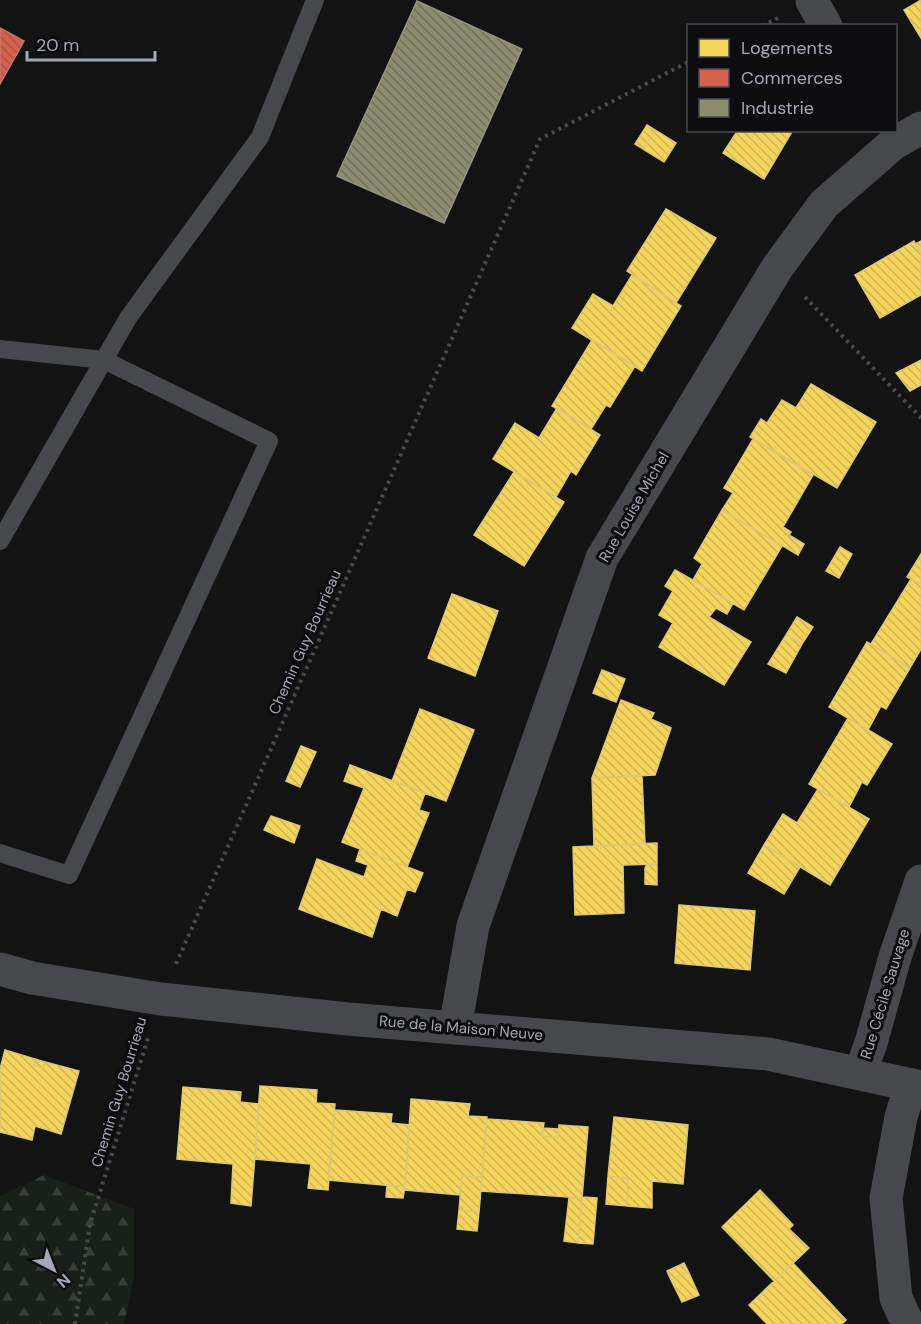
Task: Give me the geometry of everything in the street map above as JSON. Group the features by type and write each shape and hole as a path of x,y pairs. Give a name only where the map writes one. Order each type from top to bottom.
{"street":[{"path":"812,0 825,24"},
{"name":"Rue Louise Michel","path":"455,1028 474,926 602,558 777,268 824,204 889,137 921,128"},
{"name":"Rue Cécile Sauvage","path":"860,1073 921,881"},
{"name":"Rue de la Maison Neuve","path":"0,969 32,978 161,999 455,1028 768,1054 916,1086"},
{"path":"908,1324 896,1298 886,1198 901,1117 916,1086"}],"lane":[{"path":"0,541 128,318 260,137 315,0"},
{"path":"0,349 104,360 269,441 69,875 0,853"}],"path":[{"name":"Chemin Guy Bourrieau","path":"75,1324 90,1224 161,999 540,139 687,63"},
{"path":"777,268 921,418"}],"green space":[{"path":"44,1175 134,1209 134,1278 124,1324 0,1324 0,1196"}],"building: Logements":[{"path":"921,0 921,38 904,10"},
{"path":"647,125 655,130 643,149 635,144"},
{"path":"655,130 676,143 664,162 643,149"},
{"path":"737,132 792,132 764,179 723,153"},
{"path":"666,209 716,238 676,303 627,271"},
{"path":"914,241 921,254 921,295 880,318 855,275"},
{"path":"921,241 921,254 915,244"},
{"path":"632,275 681,306 642,371 572,328 593,294 613,306"},
{"path":"592,340 635,366 610,407 606,405 591,429 552,406"},
{"path":"921,360 921,385 910,391 896,373"},
{"path":"811,384 876,422 837,488 750,437 761,419 767,423 782,400 796,408"},
{"path":"557,408 600,435 576,475 571,471 556,497 493,459 515,423 539,438"},
{"path":"753,439 813,475 783,527 791,532 789,535 804,544 798,555 722,510 733,493 724,488"},
{"path":"514,472 564,502 524,566 474,535"},
{"path":"722,510 782,546 744,610 693,580 702,564 694,558"},
{"path":"840,547 852,554 839,578 826,571"},
{"path":"921,554 921,584 907,577"},
{"path":"675,570 733,603 727,614 716,608 709,617 751,642 724,685 659,647 673,623 659,615 673,591 665,586"},
{"path":"911,579 921,584 921,649 910,668 871,644"},
{"path":"452,594 498,611 475,676 428,658"},
{"path":"797,617 813,627 802,644 786,635"},
{"path":"786,635 802,644 786,673 768,664"},
{"path":"867,642 910,668 886,709 881,706 868,730 829,707"},
{"path":"602,670 625,679 616,702 593,693"},
{"path":"621,700 654,713 651,719 671,728 655,775 592,778"},
{"path":"420,709 474,730 446,801 392,781"},
{"path":"848,718 892,744 867,785 862,782 849,807 809,784"},
{"path":"301,746 316,752 300,787 286,781"},
{"path":"350,765 425,793 419,810 429,813 407,867 342,842 364,788 344,781"},
{"path":"642,776 645,844 594,846 592,778"},
{"path":"818,789 869,819 830,885 764,845 783,814 797,823"},
{"path":"271,816 300,826 294,843 264,830"},
{"path":"657,843 657,864 623,865 624,913 575,915 573,847"},
{"path":"764,845 800,867 784,894 748,873"},
{"path":"360,849 423,873 415,892 407,889 397,916 381,909 372,937 299,909 317,859 364,877 368,865 356,861"},
{"path":"647,864 657,864 657,885 645,884"},
{"path":"679,905 755,911 750,970 675,963"},
{"path":"5,1050 35,1059 34,1065 43,1068 45,1062 79,1071 61,1134 35,1126 32,1140 0,1132 0,1069"},
{"path":"35,1059 45,1062 43,1068 34,1065"},
{"path":"260,1086 317,1090 316,1103 335,1104 328,1190 308,1188 311,1164 255,1159"},
{"path":"183,1087 241,1092 240,1102 259,1104 251,1206 231,1203 233,1164 177,1159"},
{"path":"411,1099 470,1104 468,1116 487,1117 482,1177 462,1176 460,1195 405,1190"},
{"path":"335,1110 392,1114 391,1123 409,1125 405,1187 328,1180"},
{"path":"614,1117 688,1125 683,1184 652,1181 652,1208 627,1206 628,1179 608,1176"},
{"path":"487,1119 544,1123 542,1136 558,1138 559,1125 588,1127 582,1198 481,1191"},
{"path":"543,1128 558,1129 558,1138 542,1136"},
{"path":"462,1176 482,1177 479,1212 459,1210"},
{"path":"608,1176 628,1179 627,1206 606,1204"},
{"path":"387,1185 405,1187 403,1198 386,1197"},
{"path":"760,1190 793,1225 789,1229 809,1248 774,1281 722,1227"},
{"path":"582,1197 597,1198 593,1244 578,1243"},
{"path":"569,1198 582,1198 578,1243 564,1241"},
{"path":"459,1210 479,1212 477,1231 457,1229"},
{"path":"684,1263 688,1271 671,1280 667,1271"},
{"path":"793,1263 846,1320 842,1324 767,1324 749,1305"},
{"path":"688,1271 699,1295 682,1302 671,1280"}],"building: Commerces":[{"path":"0,28 24,41 0,84"}],"building: Industrie":[{"path":"417,1 522,49 444,223 337,176"}]}
